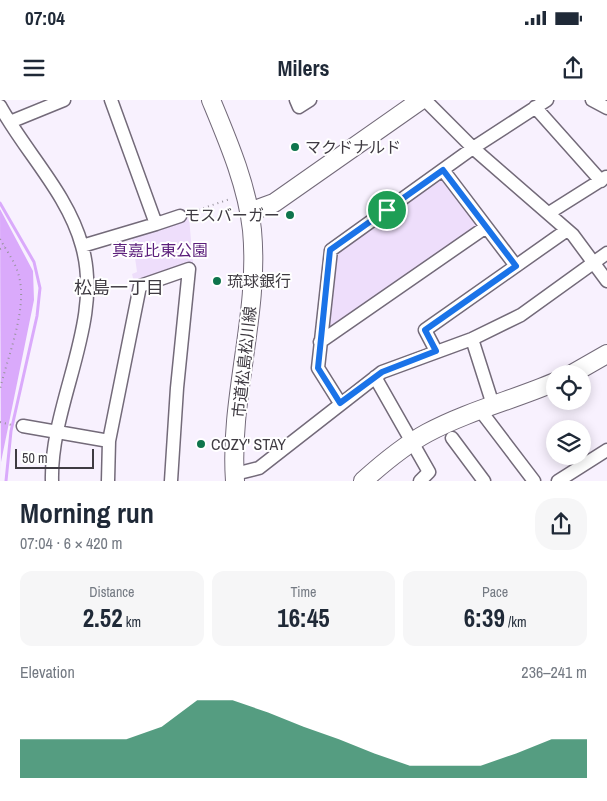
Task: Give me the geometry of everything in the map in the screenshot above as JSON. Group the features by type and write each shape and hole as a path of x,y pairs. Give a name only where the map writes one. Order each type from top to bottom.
{"street":[{"path":"10,122 64,100"},
{"path":"111,100 156,224"},
{"name":"市道松島松川線","path":"211,100 235,161 249,212 252,231 251,287 235,477"},
{"path":"296,100 299,107 310,100"},
{"path":"249,212 274,203 423,100 473,148 567,230 607,281"},
{"path":"340,403 318,368 330,250 473,148 546,100"},
{"path":"592,100 607,108"},
{"path":"0,106 62,201 82,246 87,275 85,313 56,431 52,481"},
{"path":"535,107 604,179 549,213"},
{"path":"443,170 516,266"},
{"path":"82,246 180,216"},
{"path":"320,342 486,227"},
{"path":"436,351 425,330 567,230"},
{"path":"235,477 258,468 382,372 472,339 521,315 607,253"},
{"path":"108,481 110,441 140,286 189,269 177,388 171,481"},
{"path":"472,339 487,407 534,481"},
{"path":"588,365 607,354"},
{"path":"375,377 429,472 420,481"},
{"path":"363,481 412,442 451,422 546,385"},
{"path":"23,426 110,441"},
{"path":"452,438 484,481"},
{"path":"558,481 607,450"}],"path":[{"path":"203,208 230,199"},
{"path":"0,239 18,273 22,294 0,389"},
{"path":"0,249 5,247"},
{"path":"0,422 7,424"}],"green space":[{"path":"444,178 477,226 332,330 328,328 338,252"},
{"name":"真嘉比東公園","path":"189,217 193,263 134,282 132,274 137,272 132,236"}],"shaded area":[{"path":"0,209 33,271 34,300 1,462 1,481"}],"waterway":[{"path":"0,203 34,262 40,288 37,316 11,431 6,481"}],"place":[{"name":"マクドナルド","path":"295,147"},
{"name":"モスバーガー","path":"290,215"},
{"name":"琉球銀行","path":"217,281"},
{"name":"COZY' STAY","path":"201,444"}],"district":[{"name":"松島一丁目","path":"119,288"}],"route":[{"path":"443,170 516,266 425,330 436,351 382,372 340,403 318,368 330,250 387,210 443,170"}]}
